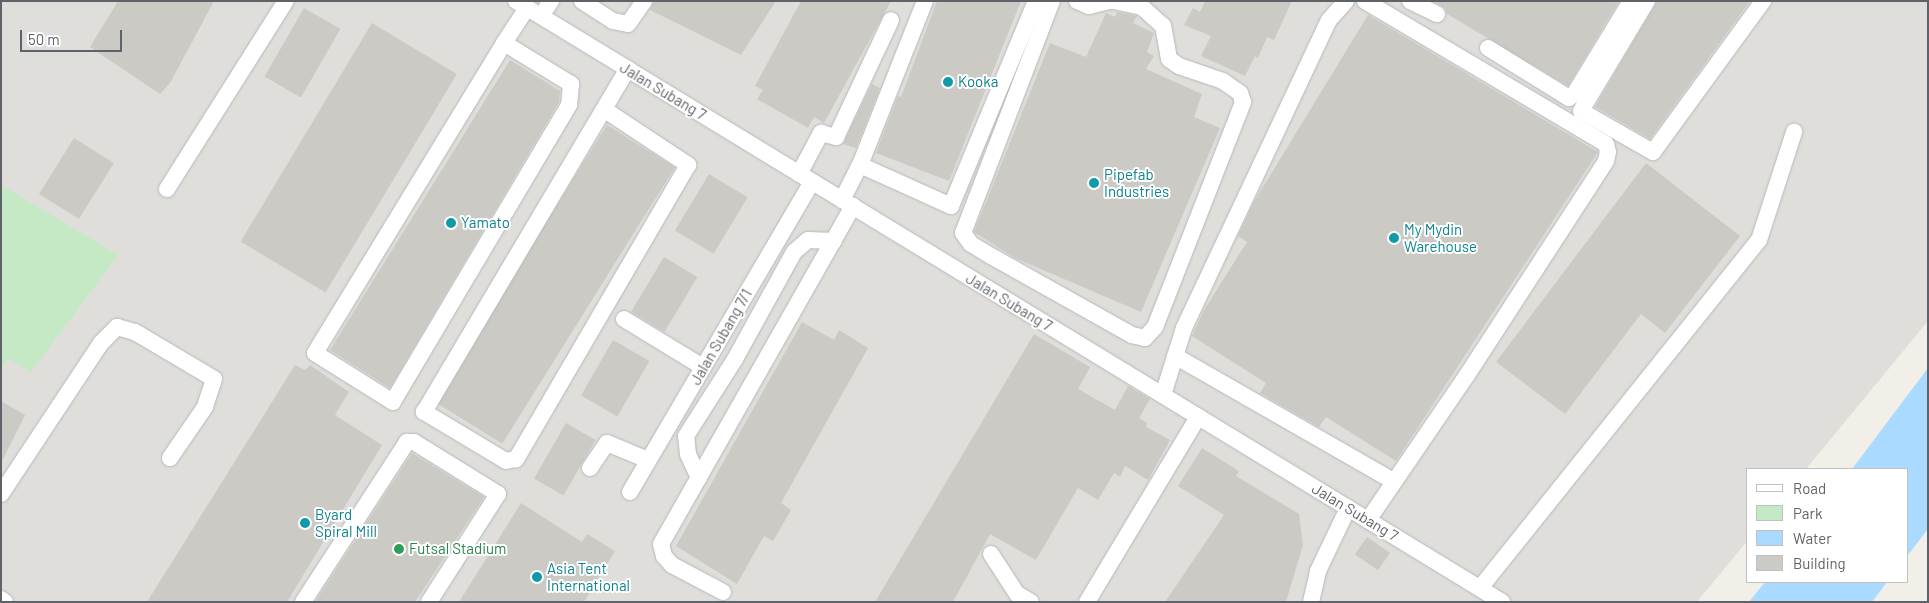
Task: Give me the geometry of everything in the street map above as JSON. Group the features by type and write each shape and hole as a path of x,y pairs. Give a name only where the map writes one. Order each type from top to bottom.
{"street":[{"path":"167,189 286,1"},
{"path":"541,16 551,1"},
{"path":"582,1 613,21 628,24 644,1"},
{"path":"723,592 672,565 664,556 661,544 834,240 860,165 925,1"},
{"path":"860,165 951,206 1036,1"},
{"path":"1052,1 963,233 971,244 1132,336 1145,338 1155,327 1243,102 1240,93 1223,81 1179,66 1169,59 1162,34 1163,26 1142,7 1113,1"},
{"path":"1077,1 1089,6 1109,1"},
{"path":"1163,396 1184,328 1329,20 1346,1"},
{"path":"1365,1 1606,144 1608,152 1606,161 1473,367 1368,520"},
{"path":"1410,1 1437,14"},
{"path":"1488,48 1569,98 1575,93 1631,1"},
{"path":"1646,1 1581,111 1653,152 1763,1"},
{"path":"504,44 572,84 569,105 392,402 315,353 504,44 522,4"},
{"name":"Jalan Subang 7","path":"522,4 1502,602"},
{"name":"Jalan Subang 7/1","path":"630,492 703,367 806,178 821,133 836,137 891,20"},
{"path":"605,110 688,165 516,458 506,461 424,412 628,69"},
{"path":"1480,588 1759,240 1794,132"},
{"path":"699,478 688,454 686,436 736,359 794,252 808,240 834,240"},
{"path":"624,319 703,367"},
{"path":"1,494 101,343 117,327 135,332 214,379 212,391 205,407 170,458"},
{"path":"1176,356 1393,481"},
{"path":"1087,602 1198,417"},
{"path":"303,602 407,442 414,442 498,494 429,602"},
{"path":"590,468 607,443 648,460"},
{"path":"1313,601 1318,572 1348,508"},
{"path":"991,554 1017,594 1031,602"},
{"path":"1,599 5,602"}],"shaded area":[{"path":"1,1 1928,1 1928,321 1807,468 1746,468 1746,542 1697,602 1,602"}],"green space":[{"path":"1,185 118,255 31,372 8,359 1,369"}],"water":[{"path":"1928,368 1928,529 1909,554 1909,468 1853,468"},
{"path":"1764,583 1886,583 1872,602 1749,602"}],"building":[{"path":"118,1 214,1 170,83 160,94 90,47"},
{"path":"654,1 776,1 741,55 650,10"},
{"path":"801,1 891,1 824,123 814,117 808,128 757,99 763,90 755,86"},
{"name":"Kooka","path":"937,1 1021,1 949,181 876,153 898,96 901,97"},
{"path":"1205,1 1292,1 1274,40 1267,37 1258,58 1255,56 1245,76 1201,56 1211,36 1184,25 1193,8 1200,12"},
{"path":"1434,1 1619,1 1568,86 1447,14 1445,8"},
{"path":"1657,1 1750,1 1650,139 1595,107"},
{"path":"304,8 340,29 301,97 264,76"},
{"name":"Pipefab Industries","path":"1117,12 1137,16 1133,23 1154,33 1147,52 1154,56 1146,69 1202,94 1194,117 1220,128 1141,312 1015,258 974,232 1050,43 1086,57 1106,13 1115,17"},
{"name":"My Mydin Warehouse","path":"1368,15 1598,152 1396,461 1326,417 1319,427 1260,393 1266,383 1192,336 1204,310 1247,242 1238,236 1255,200"},
{"path":"372,23 457,74 326,293 241,242"},
{"name":"Yamato","path":"510,60 560,91 559,102 390,388 330,350"},
{"path":"872,84 880,88 856,148 843,144"},
{"path":"607,125 675,167 502,444 434,401"},
{"path":"74,138 114,163 79,219 39,194"},
{"path":"1646,163 1740,236 1665,333 1641,314 1565,414 1496,362"},
{"path":"709,174 748,197 714,254 675,231"},
{"path":"664,257 697,277 664,332 631,312"},
{"path":"802,322 834,340 839,330 868,348 781,503 791,510 773,541 764,536 737,584 676,546"},
{"path":"1034,334 1090,367 1078,389 1115,410 1128,386 1150,399 1139,418 1147,423 1146,427 1170,440 1148,480 1125,466 1120,477 1114,473 1098,500 1078,488 1036,560 990,534 953,602 875,602"},
{"path":"613,340 649,361 617,416 581,395"},
{"path":"295,365 305,370 310,365 349,392 335,415 382,445 287,602 147,602"},
{"path":"1,401 25,415 1,463"},
{"path":"566,423 595,440 563,495 534,478"},
{"path":"1202,448 1239,471 1236,476 1299,514 1303,545 1286,602 1165,602 1224,515 1178,486"},
{"name":"Futsal Stadium","path":"412,453 484,497 415,602 315,602"},
{"name":"Asia Tent International","path":"521,503 582,542 587,534 615,551 584,602 459,602"},
{"path":"1367,537 1390,553 1378,570 1355,554"}],"place":[{"name":"Kooka","path":"948,82"},
{"name":"Pipefab Industries","path":"1094,183"},
{"name":"Yamato","path":"451,223"},
{"name":"My Mydin Warehouse","path":"1394,238"},
{"name":"Byard Spiral Mill","path":"305,523"},
{"name":"Futsal Stadium","path":"399,549"},
{"name":"Asia Tent International","path":"537,577"}]}
